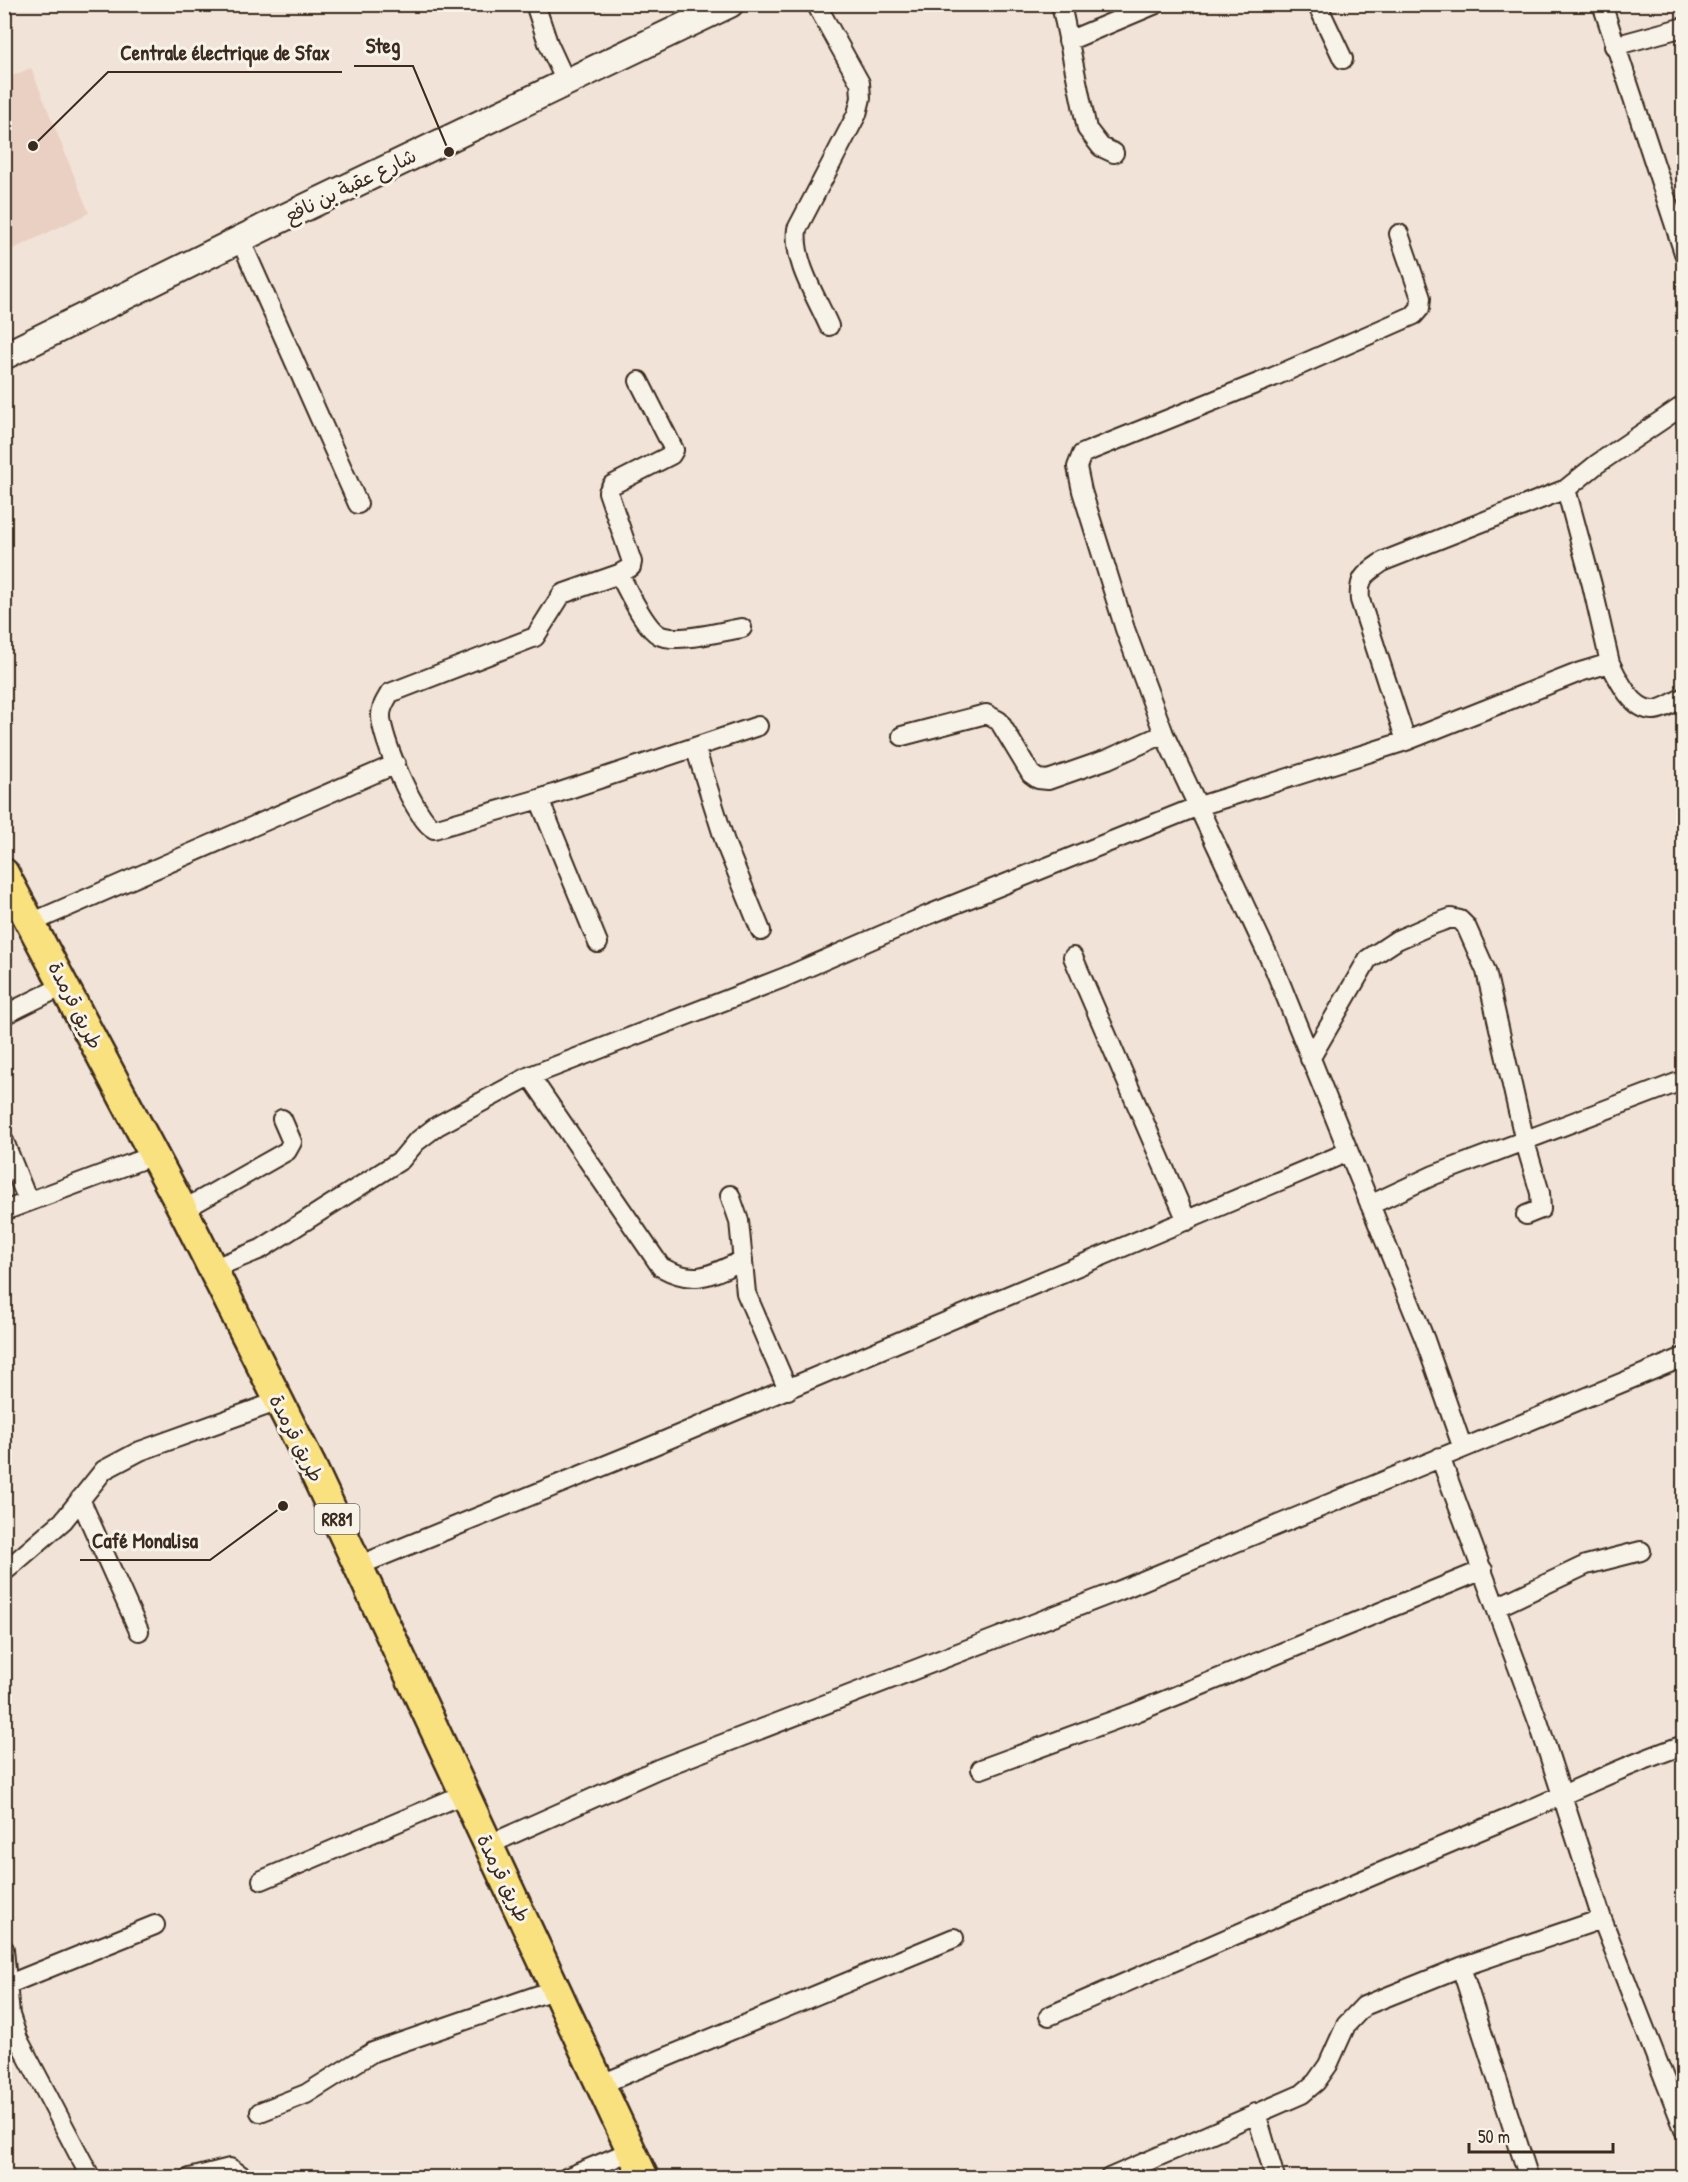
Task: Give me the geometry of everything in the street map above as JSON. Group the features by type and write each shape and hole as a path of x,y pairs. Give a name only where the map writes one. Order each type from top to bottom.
{"main road":[{"name":"شارع عقبة بن نافع","path":"4,356 240,239 730,4"},
{"name":"طريق قرمدة","path":"4,873 33,922 183,1210 360,1565 464,1794 644,2178"}],"street":[{"path":"535,4 548,43 566,82"},
{"path":"816,4 860,83 861,98 857,114 804,214 796,236 799,259 829,326"},
{"path":"1061,4 1087,129 1101,147 1114,153"},
{"path":"1068,41 1156,4"},
{"path":"1317,4 1343,59"},
{"path":"1602,4 1683,253"},
{"path":"1614,46 1683,27"},
{"path":"1399,234 1421,298 1420,308 1414,315 1273,378 1089,451 1078,460 1078,473 1125,629 1164,734 1275,970 1425,1340 1462,1446"},
{"path":"240,239 358,504"},
{"path":"639,381 674,450 671,455 612,485 608,492 632,562 631,567 619,574 562,594 543,628 535,637 390,693 381,713 382,726 396,764 420,816 426,825 434,829 539,799 758,726"},
{"path":"1406,741 1360,600 1359,586 1365,574 1384,561 1566,489 1597,464 1683,405"},
{"path":"1566,489 1610,663 1633,699 1644,708 1658,709 1683,697"},
{"path":"619,574 650,628 658,635 676,639 742,628"},
{"path":"213,1269 261,1249 401,1160 416,1142 437,1126 530,1076 783,978 928,915 1197,807 1406,741 1580,672 1610,663"},
{"path":"902,736 986,714 999,721 1030,774 1038,779 1048,780 1108,759 1164,734"},
{"path":"695,747 726,844 761,931"},
{"path":"33,922 396,764"},
{"path":"539,799 598,943"},
{"path":"1310,1059 1368,959 1397,940 1430,926 1451,918 1460,920 1466,926 1486,971 1524,1142 1540,1193 1541,1209 1526,1215"},
{"path":"1073,957 1187,1221"},
{"path":"4,1015 65,985"},
{"path":"530,1076 661,1267 679,1277 702,1279 743,1260"},
{"path":"1370,1205 1434,1175 1683,1080"},
{"path":"183,1210 287,1151 292,1142 282,1119"},
{"path":"4,1141 28,1201"},
{"path":"360,1565 788,1390 1348,1152"},
{"path":"4,1211 154,1155"},
{"path":"730,1195 739,1221 744,1279 751,1306 788,1390"},
{"path":"488,1845 658,1769 1096,1599 1462,1446 1683,1357"},
{"path":"4,1572 45,1538 104,1470 117,1462 279,1401"},
{"path":"1440,1457 1497,1606 1564,1796 1602,1919 1683,2129"},
{"path":"80,1498 139,1631"},
{"path":"1497,1606 1586,1565 1641,1551"},
{"path":"981,1769 1134,1713 1483,1570"},
{"path":"1049,2016 1373,1875 1564,1796 1596,1778 1683,1745"},
{"path":"262,1880 464,1794"},
{"path":"1109,2178 1256,2112 1302,2094 1316,2082 1328,2065 1346,2025 1364,2006 1461,1967 1602,1919"},
{"path":"9,1984 155,1925"},
{"path":"599,2085 954,1938"},
{"path":"4,1949 9,1984 11,2041 91,2178"},
{"path":"1461,1967 1529,2178"},
{"path":"260,2112 306,2094 373,2052 556,1989"},
{"path":"1256,2112 1275,2178"},
{"path":"566,2178 631,2151"},
{"path":"190,2178 230,2168 245,2178"}],"shaded area":[{"path":"31,68 89,213 5,253 5,79"}],"place":[{"name":"Centrale électrique de Sfax","path":"33,146"},
{"name":"Steg","path":"449,152"},
{"name":"Café Monalisa","path":"283,1506"}]}
